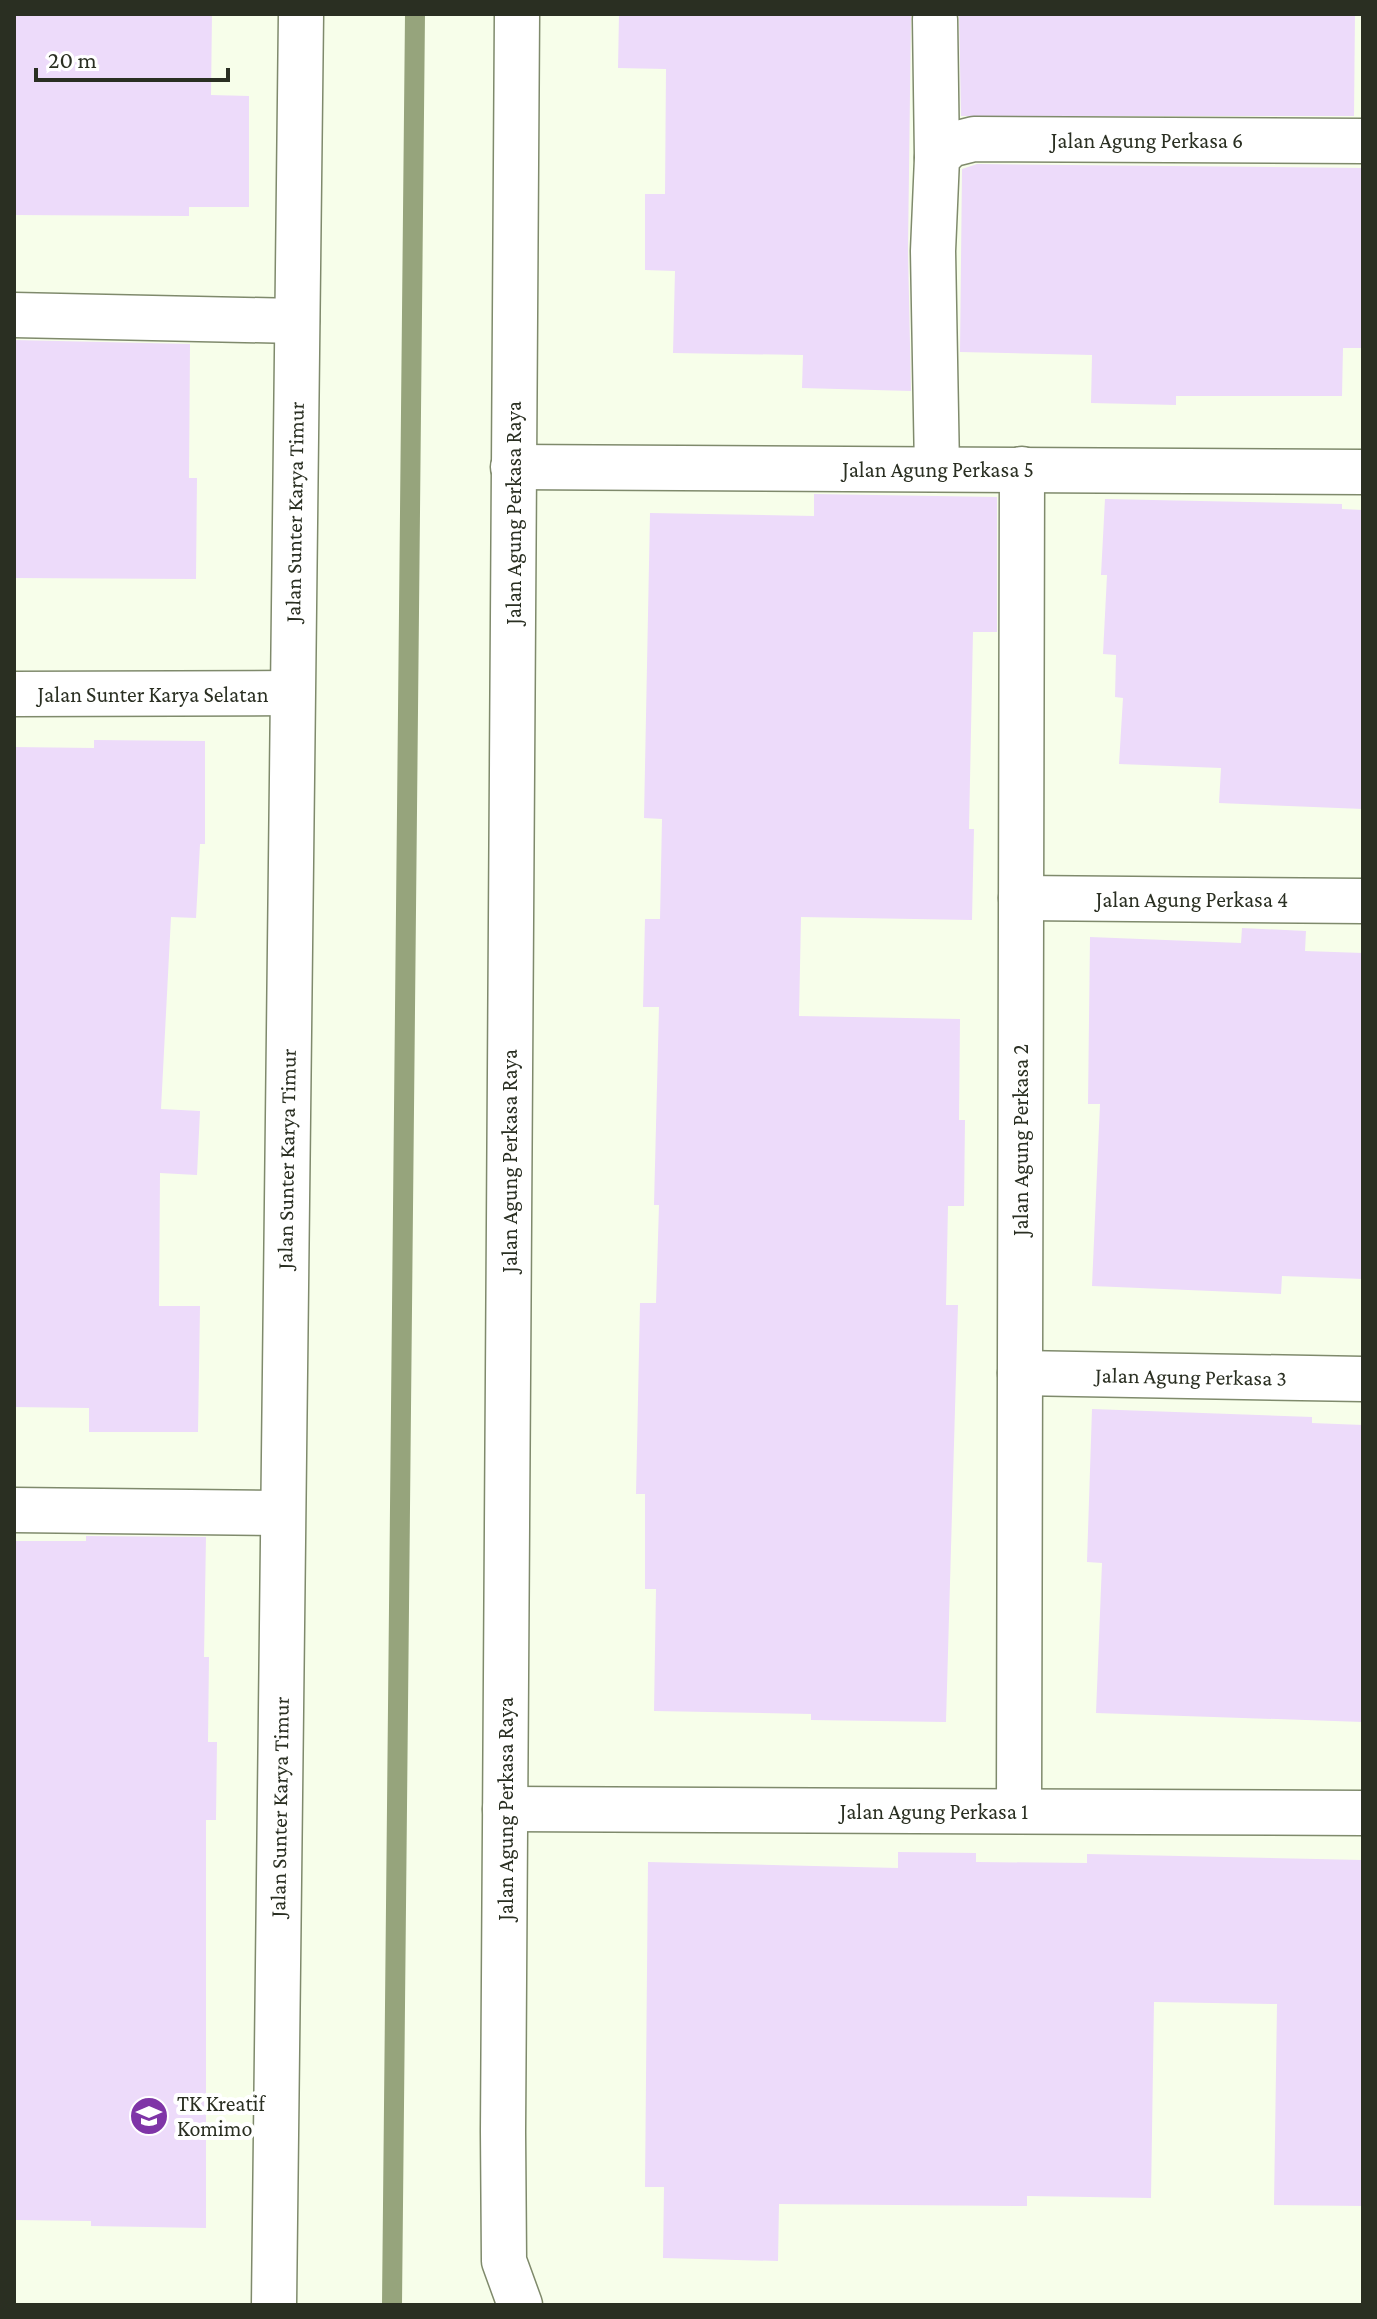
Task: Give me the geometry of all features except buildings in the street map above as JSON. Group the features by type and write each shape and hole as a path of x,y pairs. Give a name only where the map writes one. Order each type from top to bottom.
{"street":[{"name":"Jalan Sunter Karya Timur","path":"274,2305 301,14"},
{"name":"Jalan Agung Perkasa Raya","path":"517,14 504,2261 520,2305"},
{"path":"935,19 937,158 933,251 937,469"},
{"name":"Jalan Agung Perkasa 6","path":"937,158 950,145 974,139 1363,141"},
{"path":"14,315 297,321"},
{"name":"Jalan Agung Perkasa 5","path":"513,467 1363,472"},
{"name":"Jalan Agung Perkasa 2","path":"1019,1811 1022,469"},
{"name":"Jalan Sunter Karya Selatan","path":"14,694 292,693"},
{"name":"Jalan Agung Perkasa 4","path":"1021,898 1363,901"},
{"name":"Jalan Agung Perkasa 3","path":"1020,1373 1363,1379"},
{"path":"14,1510 282,1513"},
{"name":"Jalan Agung Perkasa 1","path":"505,1809 1363,1813"}],"waterway":[{"path":"392,2305 415,14"}],"place":[{"name":"TK Kreatif Komimo","path":"149,2116"}]}
